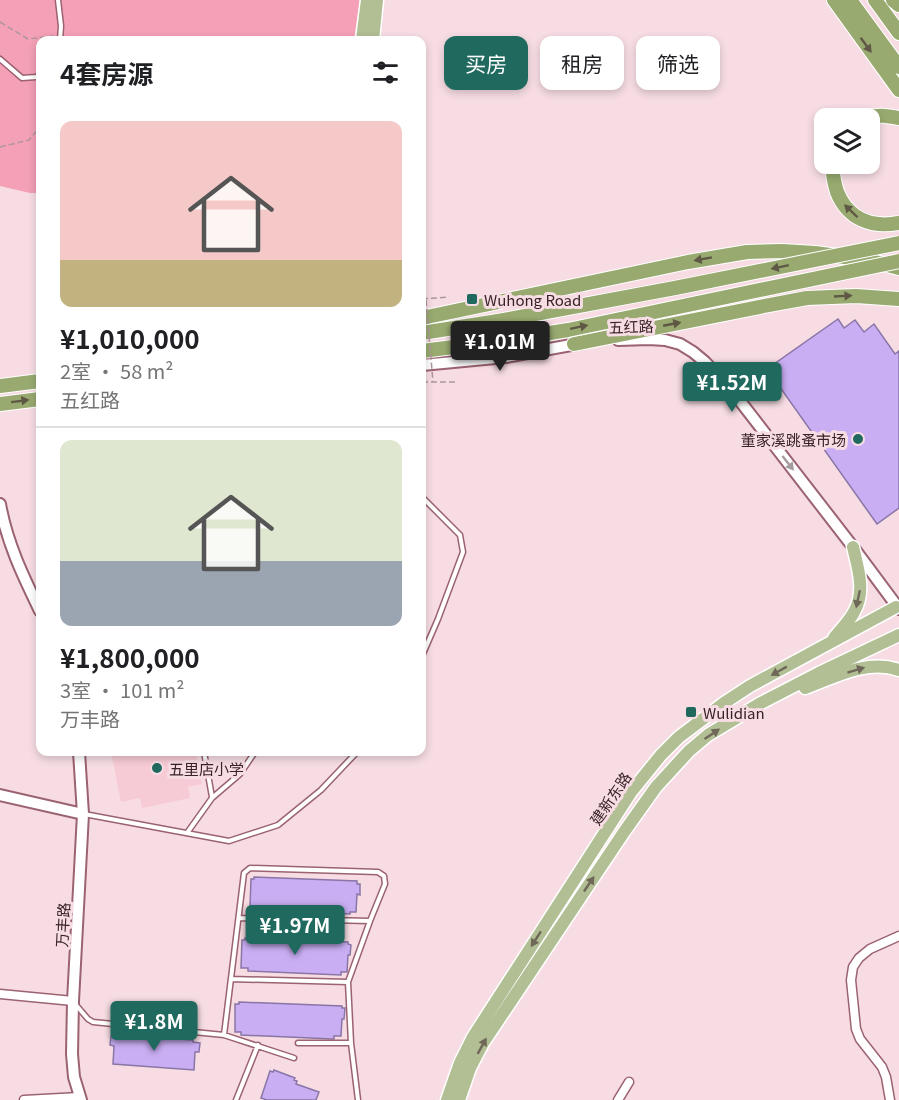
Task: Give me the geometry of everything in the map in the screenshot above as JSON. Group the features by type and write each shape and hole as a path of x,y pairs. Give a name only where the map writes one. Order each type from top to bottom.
{"highway":[{"path":"834,0 899,90"},
{"path":"850,0 899,67"},
{"path":"875,0 899,33"},
{"path":"880,116 899,118"},
{"path":"833,174 840,199 851,214 869,223 890,225 899,223"},
{"path":"426,332 675,288 899,243"},
{"path":"426,317 688,262 747,252 815,253 867,260 899,268"},
{"path":"426,350 568,330 899,261"},
{"path":"574,344 807,298 846,296 899,299"},
{"path":"0,386 36,382"},
{"path":"0,404 36,400"}],"main road":[{"path":"362,36 367,0"},
{"path":"373,36 377,0"},
{"name":"五红路","path":"426,365 506,357 574,344 649,339 680,344 693,352 730,388 898,609"},
{"path":"0,504 13,552 36,602"},
{"path":"819,673 838,656 840,652 838,645 830,643 858,604 861,592 860,580 853,547"},
{"name":"建新东路","path":"447,1100 460,1063 473,1037 644,775 679,737 724,703 830,643 898,609"},
{"name":"建新东路","path":"459,1100 470,1068 483,1043 624,832 656,787 689,751 708,735 761,703 899,635"},
{"path":"761,703 860,668 882,666 899,670"},
{"name":"万丰路","path":"79,756 83,814 72,1054 74,1077 80,1099"},
{"path":"0,795 83,814"}],"street":[{"path":"0,789 13,797"},
{"path":"890,1100 882,1067 856,1029 851,980 853,967 864,953 899,936"},
{"path":"0,994 73,1001"},
{"path":"618,1100 629,1082"},
{"path":"24,1100 80,1099"}],"lane":[{"path":"58,0 60,36"},
{"path":"0,59 22,78 36,77"},
{"path":"426,501 460,535 463,552 426,647"},
{"path":"205,756 212,798"},
{"path":"187,833 212,798 240,774 252,756"},
{"path":"83,814 229,840 278,825 321,790 353,756"},
{"path":"224,1035 244,873 250,868 378,872 384,876 385,884 348,982 351,1043 358,1100"},
{"path":"239,918 370,921"},
{"path":"231,978 348,982"},
{"path":"73,1001 93,1022 224,1035 294,1058"},
{"path":"298,1042 351,1043"},
{"path":"236,1100 258,1045"}],"path":[{"path":"0,22 28,39 36,38"},
{"path":"53,36 60,31"},
{"path":"0,147 29,140 36,132"},
{"path":"433,382 426,300 449,297"},
{"path":"426,382 455,382"}],"shaded area":[{"path":"0,0 360,0 355,36 36,36 36,193 0,186"},
{"name":"五里店小学","path":"112,756 197,756 202,784 188,787 190,798 142,808 140,798 121,802"}],"building":[{"name":"董家溪跳蚤市场","path":"838,319 844,328 855,320 864,332 874,324 895,354 899,351 899,508 877,524 767,369"},
{"path":"254,877 357,881 357,884 360,884 360,895 357,894 356,912 350,912 350,914 256,910 257,908 250,907 251,879"},
{"path":"245,938 348,942 351,945 347,972 341,972 341,975 248,971 248,968 241,968 242,940"},
{"path":"239,1002 342,1006 345,1008 341,1036 334,1036 333,1039 241,1035 241,1032 235,1032 235,1004"},
{"path":"117,1034 193,1040 193,1042 200,1043 199,1052 195,1052 194,1070 113,1064 114,1046 110,1045 111,1036 117,1036"},
{"path":"274,1070 295,1078 296,1084 319,1092 316,1100 261,1098 270,1071"}],"place":[{"name":"Wuhong Road","path":"472,299"},
{"name":"董家溪跳蚤市场","path":"858,439"},
{"name":"Wulidian","path":"691,712"},
{"name":"五里店小学","path":"157,768"}]}
